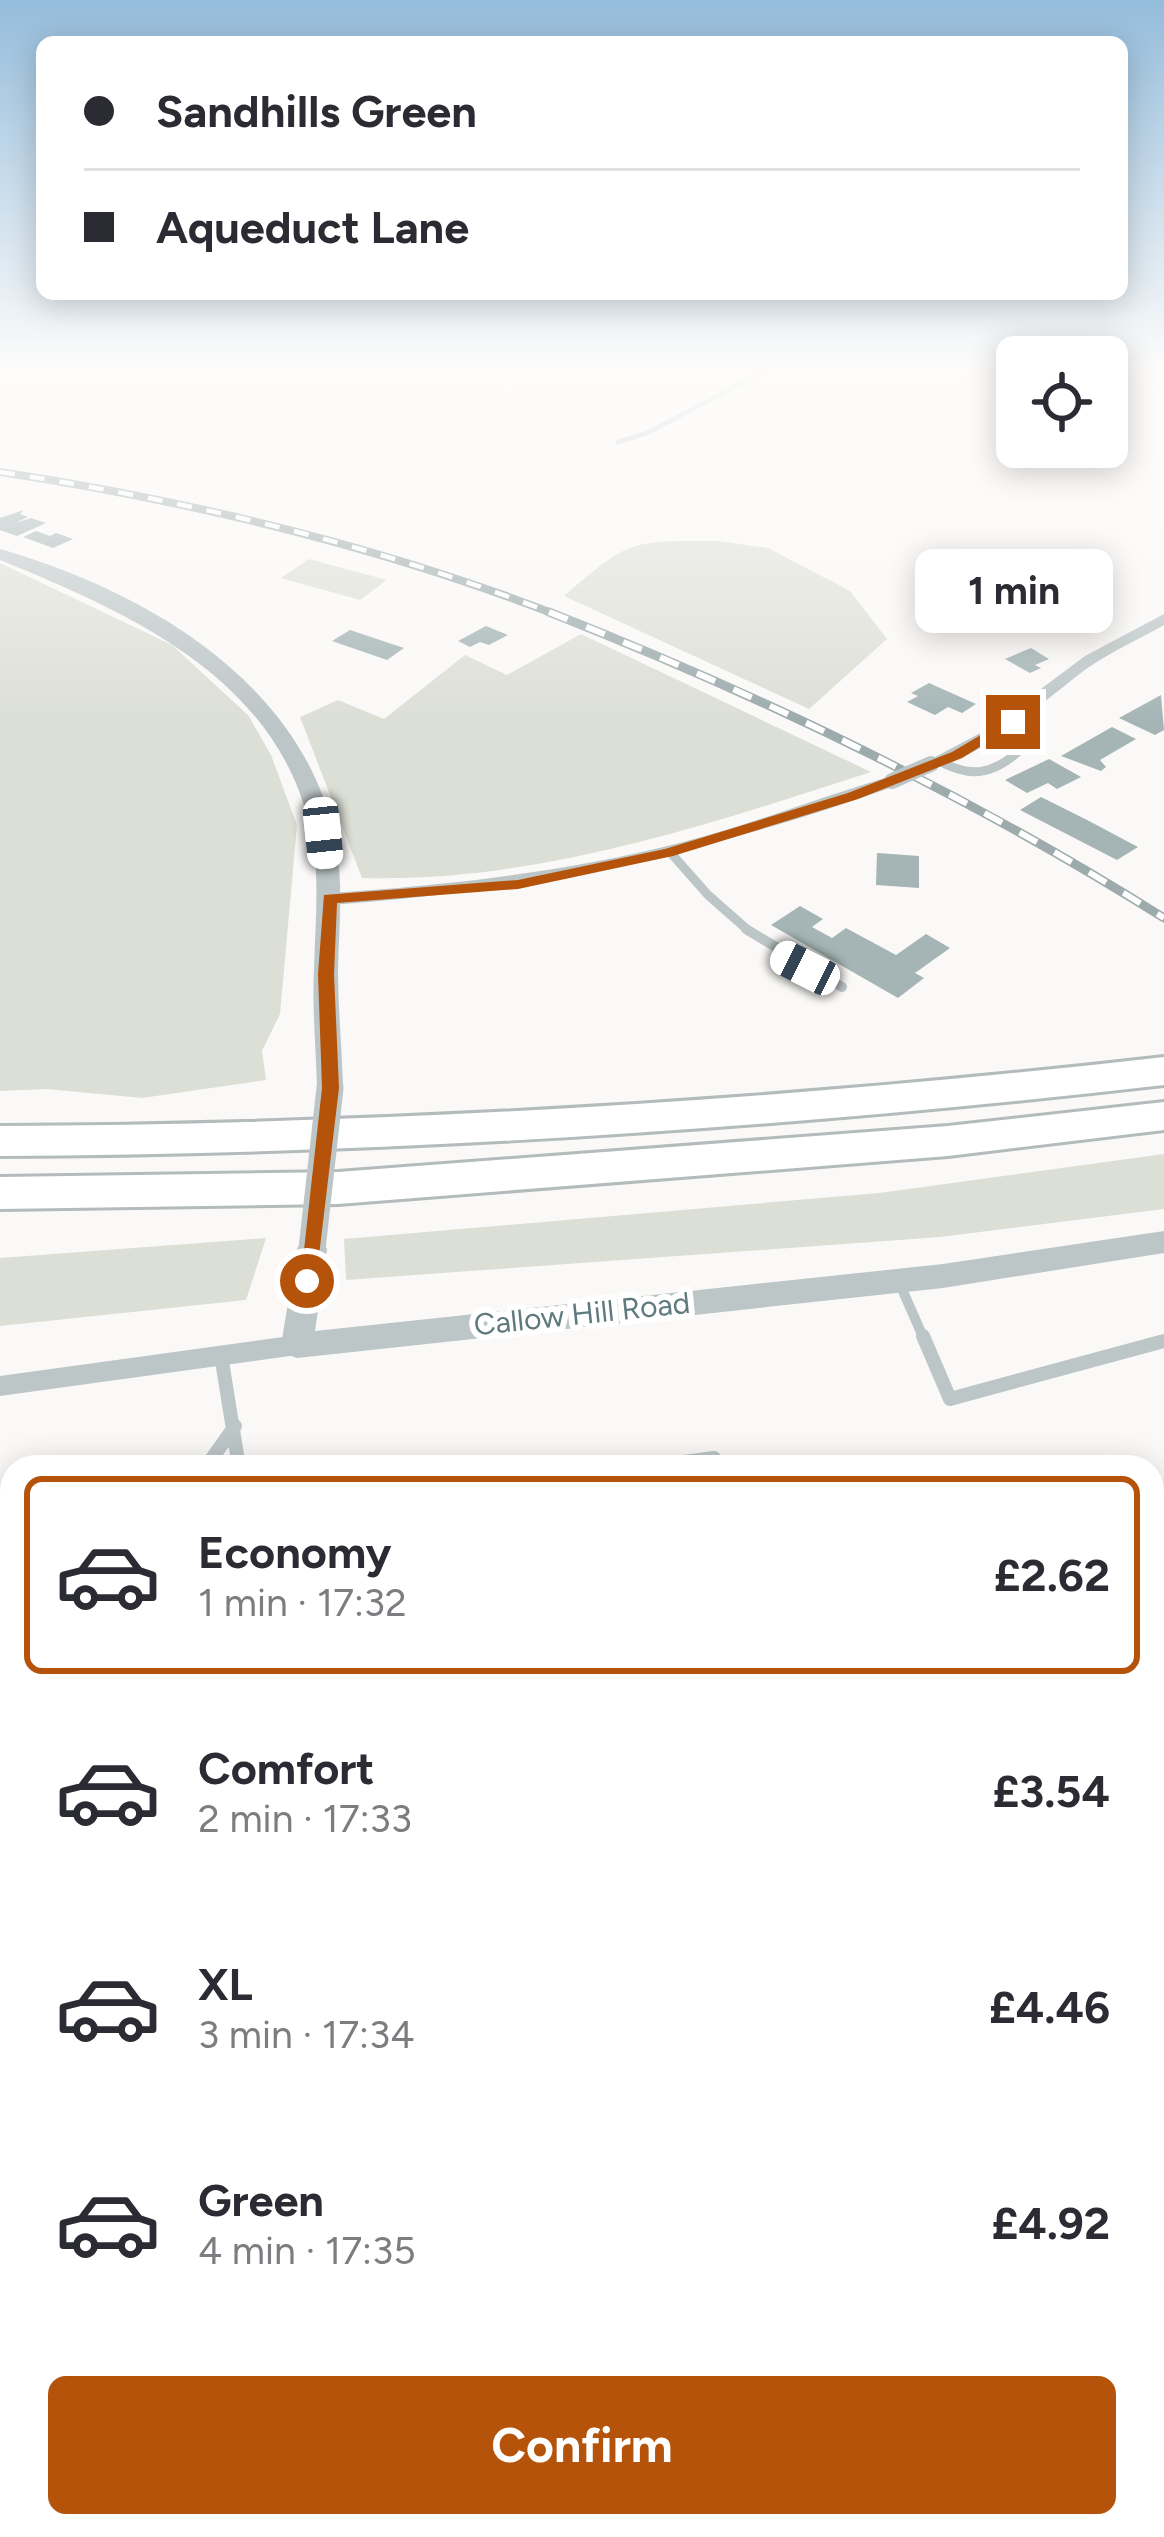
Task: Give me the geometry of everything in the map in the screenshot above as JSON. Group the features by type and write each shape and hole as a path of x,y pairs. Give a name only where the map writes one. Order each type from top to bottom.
{"highway":[{"path":"0,1141 166,1142 554,1129 922,1100 1164,1071"},
{"path":"0,1193 338,1188 948,1141 1164,1117"}],"street":[{"path":"0,554 85,588 182,638 256,697 289,743 309,789 323,833 329,898 330,1088 297,1345"},
{"path":"329,898 518,884 670,852 786,819 892,781 991,736 1082,665 1164,620"},
{"name":"Callow Hill Road","path":"0,1386 297,1345 898,1280 1164,1242"}],"lane":[{"path":"935,762 967,776 989,775 1019,751 991,736"},
{"path":"670,852 692,881 767,949 842,987"},
{"path":"898,1280 950,1399 1164,1341"},
{"path":"221,1355 238,1455"},
{"path":"215,1455 236,1425"}],"shaded area":[{"path":"667,541 768,548 850,591 887,639 809,709 564,596 604,563 634,547"},
{"path":"309,559 387,580 360,600 281,578"},
{"path":"0,563 172,645 248,715 271,755 297,825 280,1014 262,1051 266,1080 142,1098 47,1089 0,1091"},
{"path":"581,634 871,772 684,830 557,861 427,877 362,878 300,717 338,700 384,719 465,655 507,675"},
{"path":"1164,1154 1164,1209 940,1237 346,1280 344,1239 879,1193"},
{"path":"266,1238 246,1300 0,1326 0,1258"}],"building":[{"path":"24,510 20,514 28,517 15,523 31,518 46,523 17,536 0,530 0,518"},
{"path":"36,531 73,539 53,548 23,537"},
{"path":"486,626 508,635 489,645 480,642 470,647 458,641"},
{"path":"350,630 404,648 387,660 332,641"},
{"path":"1031,648 1049,659 1030,673 1005,659"},
{"path":"929,683 976,704 962,713 948,707 935,715 907,702 918,696 911,693"},
{"path":"1009,689 1022,696 1000,709 985,701"},
{"path":"1161,695 1164,730 1155,735 1119,718"},
{"path":"1112,727 1136,739 1100,760 1106,767 1101,771 1061,756"},
{"path":"1049,759 1081,777 1057,789 1048,783 1027,793 1005,780"},
{"path":"1041,797 1138,847 1117,860 1020,810"},
{"path":"877,853 919,856 919,888 876,885"},
{"path":"800,906 823,919 812,927 832,938 846,928 896,955 926,934 950,948 915,973 924,978 898,998 771,925"}],"railway":[{"path":"82,486 283,528 421,567 550,613"},
{"path":"550,613 557,615"},
{"path":"550,613 708,678 864,751 1016,831 1164,918"}],"route":[{"path":"307,1281 330,1088 329,898 518,884 668,853 853,796 967,751 1013,722"}]}
